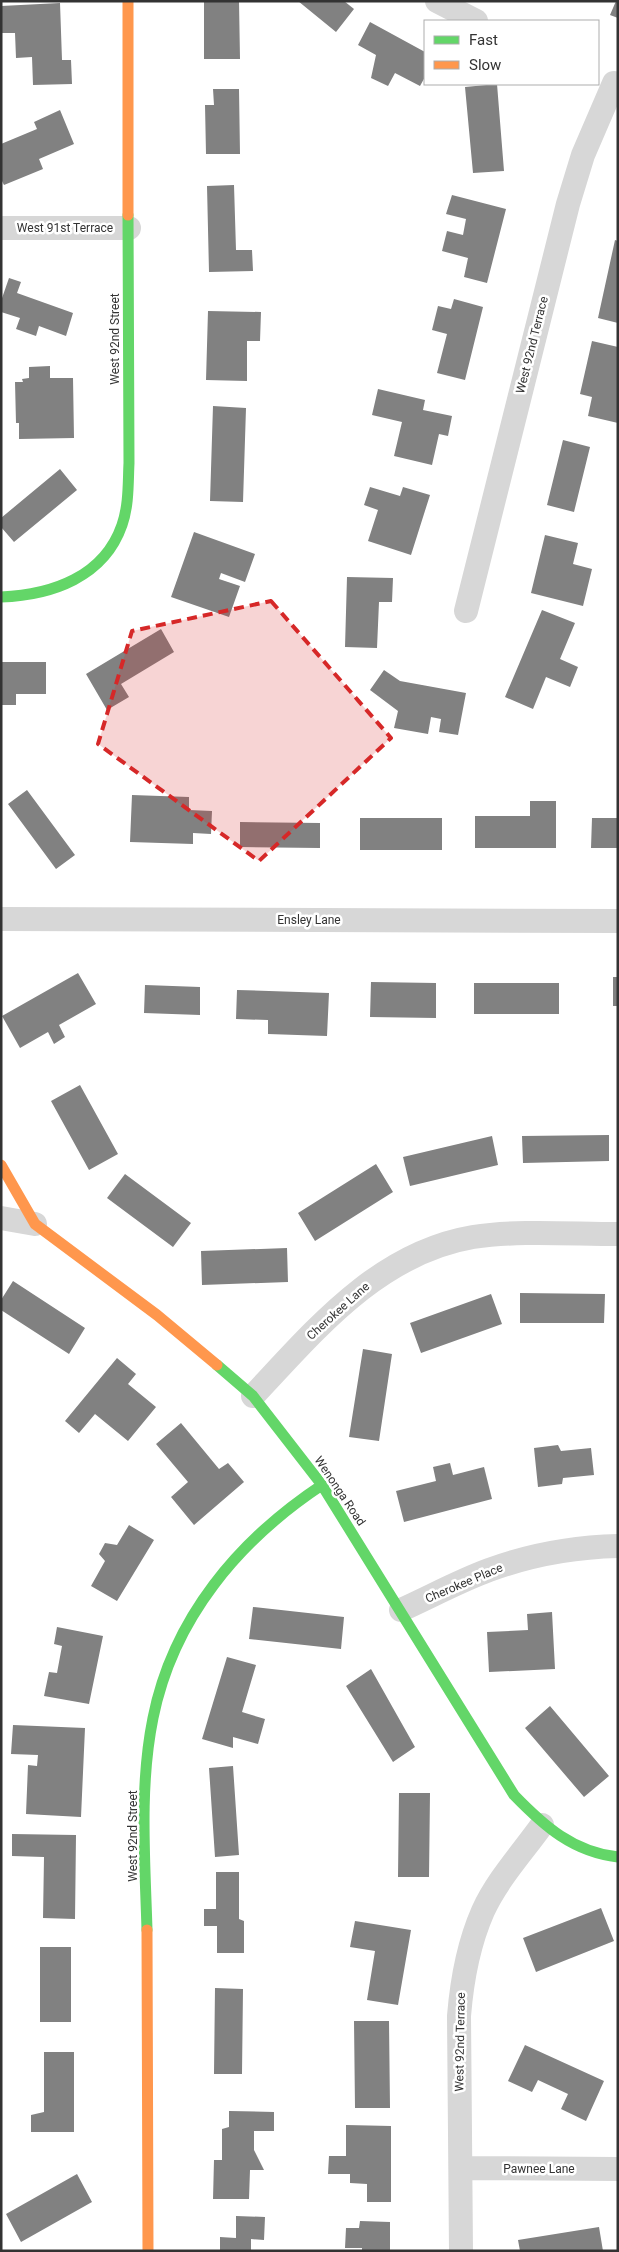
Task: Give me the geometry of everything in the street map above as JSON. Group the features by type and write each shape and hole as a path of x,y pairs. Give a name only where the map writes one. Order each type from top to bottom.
{"street":[{"name":"West 92nd Street","path":"1,597 50,592 75,581 92,568 112,546 122,524 128,494 129,463 128,1"},
{"path":"437,1 474,20"},
{"name":"West 92nd Terrace","path":"466,611 568,204 583,155 610,82"},
{"name":"West 91st Terrace","path":"1,228 129,228"},
{"name":"Ensley Lane","path":"1,919 618,921"},
{"name":"Wenonga Road","path":"1,1164 36,1224 157,1315 253,1396 322,1485 514,1795 542,1825 587,1852 618,1857"},
{"path":"1,1218 36,1224"},
{"name":"Cherokee Lane","path":"253,1396 319,1326 354,1294 382,1273 413,1256 448,1243 474,1237 538,1234 618,1234"},
{"name":"West 92nd Street","path":"148,2251 146,1822 148,1750 156,1705 171,1656 192,1616 229,1564 280,1515 322,1485"},
{"name":"Cherokee Place","path":"401,1610 489,1570 544,1554 592,1547 618,1546"},
{"name":"West 92nd Terrace","path":"461,2251 459,2016 461,1984 469,1948 484,1910 498,1885 542,1825"},
{"name":"Pawnee Lane","path":"461,2168 618,2169"}],"highlighted area":[{"path":"271,601 391,738 259,861 98,744 132,631"}],"building":[{"path":"204,1 239,1 240,59 204,59"},
{"path":"298,1 344,1 354,9 336,32"},
{"path":"616,1 618,1 618,18 610,15"},
{"path":"60,3 62,60 71,60 72,84 33,85 32,57 16,58 15,33 1,33 1,6"},
{"path":"370,22 424,51 424,79 420,86 395,73 388,86 371,78 376,55 358,45"},
{"path":"497,85 504,171 473,173 465,87"},
{"path":"213,89 239,89 240,154 206,154 205,105 214,105"},
{"path":"60,110 74,144 39,159 43,169 4,185 1,179 1,144 37,129 34,122"},
{"path":"234,185 236,250 252,250 253,271 209,272 207,186"},
{"path":"452,195 506,209 487,283 464,277 468,258 442,251 447,231 463,235 466,219 446,214"},
{"path":"615,240 618,241 618,323 598,318"},
{"path":"9,278 21,282 17,293 73,313 66,336 39,326 36,336 16,329 20,318 1,312 1,301"},
{"path":"454,299 483,307 465,380 437,373 447,334 432,330 438,306 451,309"},
{"path":"208,311 261,312 260,341 247,341 247,381 206,380"},
{"path":"592,341 618,347 618,423 588,416 592,397 580,394"},
{"path":"50,366 50,378 73,378 74,438 19,439 19,423 16,423 15,382 23,382 22,379 29,378 29,367"},
{"path":"378,389 425,400 423,410 452,416 448,436 439,434 432,465 394,456 402,422 372,415"},
{"path":"213,406 246,408 243,502 210,501"},
{"path":"563,440 590,447 574,512 547,505"},
{"path":"60,469 77,490 14,542 1,527 1,518"},
{"path":"370,487 400,496 403,487 430,495 411,555 368,541 378,510 364,505"},
{"path":"194,532 255,554 245,582 221,573 219,579 240,586 229,617 171,597"},
{"path":"545,535 578,543 573,564 592,569 583,606 531,593"},
{"path":"347,577 393,578 392,602 379,602 377,648 345,647"},
{"path":"542,610 575,623 560,659 578,667 570,687 546,677 533,709 505,697"},
{"path":"161,629 174,652 121,684 129,697 107,710 86,674"},
{"path":"1,662 46,662 46,694 16,694 16,705 1,705"},
{"path":"384,670 400,681 466,693 458,735 439,732 441,719 431,717 428,734 394,728 398,711 370,690"},
{"path":"27,790 75,855 56,869 8,804"},
{"path":"132,795 189,797 189,810 212,811 211,834 193,833 193,844 130,842"},
{"path":"530,801 556,801 556,848 475,848 475,816 530,816"},
{"path":"360,818 442,818 442,850 360,850"},
{"path":"592,818 618,818 618,848 591,848"},
{"path":"240,822 320,823 320,848 240,847"},
{"path":"78,973 96,1004 59,1025 65,1037 54,1044 48,1032 20,1048 2,1016"},
{"path":"613,977 618,977 618,1006 613,1006"},
{"path":"371,982 436,983 436,1018 370,1017"},
{"path":"474,983 559,983 559,1014 474,1014"},
{"path":"145,985 200,987 200,1015 144,1013"},
{"path":"237,990 329,993 327,1036 268,1034 268,1020 236,1019"},
{"path":"80,1085 118,1154 89,1170 51,1101"},
{"path":"609,1135 609,1161 523,1163 522,1136"},
{"path":"492,1136 498,1165 410,1186 403,1157"},
{"path":"376,1164 393,1192 315,1241 298,1213"},
{"path":"125,1174 191,1223 173,1247 107,1198"},
{"path":"287,1248 288,1282 202,1285 201,1251"},
{"path":"13,1281 85,1328 69,1354 1,1310 1,1300"},
{"path":"520,1293 605,1294 604,1323 520,1323"},
{"path":"491,1294 502,1324 421,1353 410,1323"},
{"path":"363,1349 392,1354 379,1441 349,1437"},
{"path":"117,1358 136,1374 128,1384 156,1407 128,1441 95,1414 79,1433 65,1421"},
{"path":"181,1423 219,1469 228,1463 244,1482 194,1525 171,1497 188,1482 156,1444"},
{"path":"558,1445 561,1451 591,1448 594,1475 563,1478 562,1484 538,1487 534,1448"},
{"path":"450,1463 453,1475 484,1467 492,1499 404,1522 396,1491 436,1481 433,1467"},
{"path":"129,1525 154,1540 117,1601 91,1586 105,1561 99,1554 105,1543 117,1545"},
{"path":"253,1607 344,1617 341,1649 249,1639"},
{"path":"552,1612 555,1669 489,1672 487,1632 528,1630 527,1614"},
{"path":"57,1627 103,1636 89,1704 44,1696 49,1672 57,1673 62,1646 54,1644"},
{"path":"227,1657 256,1665 242,1712 265,1719 258,1744 233,1737 233,1748 202,1739"},
{"path":"371,1669 415,1747 393,1762 346,1686"},
{"path":"550,1706 609,1776 584,1797 525,1728"},
{"path":"13,1725 85,1728 81,1817 26,1814 28,1765 37,1766 38,1755 11,1754"},
{"path":"233,1766 239,1855 215,1857 209,1768"},
{"path":"399,1793 430,1793 429,1877 398,1877"},
{"path":"12,1834 76,1835 75,1919 43,1918 44,1857 12,1856"},
{"path":"216,1872 239,1872 239,1919 244,1921 244,1953 217,1953 217,1926 204,1926 204,1909 216,1909"},
{"path":"601,1908 614,1941 536,1972 523,1938"},
{"path":"355,1921 411,1930 398,2005 367,2000 375,1951 350,1947"},
{"path":"40,1947 71,1947 71,2022 40,2022"},
{"path":"215,1988 243,1989 242,2074 214,2074"},
{"path":"354,2021 389,2021 390,2108 355,2108"},
{"path":"525,2045 604,2081 586,2121 561,2109 568,2094 538,2080 532,2092 508,2081"},
{"path":"44,2052 74,2052 74,2132 31,2132 31,2115 44,2112"},
{"path":"229,2111 274,2112 274,2131 254,2131 254,2150 264,2170 250,2170 249,2199 213,2199 214,2160 222,2160 222,2129 229,2127"},
{"path":"346,2125 391,2126 391,2202 367,2202 367,2184 350,2183 350,2174 328,2174 329,2156 346,2156"},
{"path":"77,2174 92,2202 21,2242 6,2214"},
{"path":"236,2216 265,2217 264,2240 251,2239 251,2251 220,2251 220,2237 236,2238"},
{"path":"360,2221 390,2222 390,2251 362,2251 362,2248 345,2248 346,2228 359,2228"},
{"path":"599,2227 603,2251 520,2251 518,2240"}],"traffic: fast":[{"path":"1,597 39,592 74,580 103,558 114,543 122,525 127,502 129,463 128,215"},
{"path":"217,1365 253,1396 322,1485 514,1795 560,1836 587,1850 618,1857"},
{"path":"147,1930 144,1850 146,1770 153,1718 163,1682 176,1647 193,1615 237,1557 263,1531 322,1485"}],"traffic: slow":[{"path":"128,1 128,215"},
{"path":"1,1165 35,1224 157,1315 217,1365"},
{"path":"147,1930 148,2251"}]}
